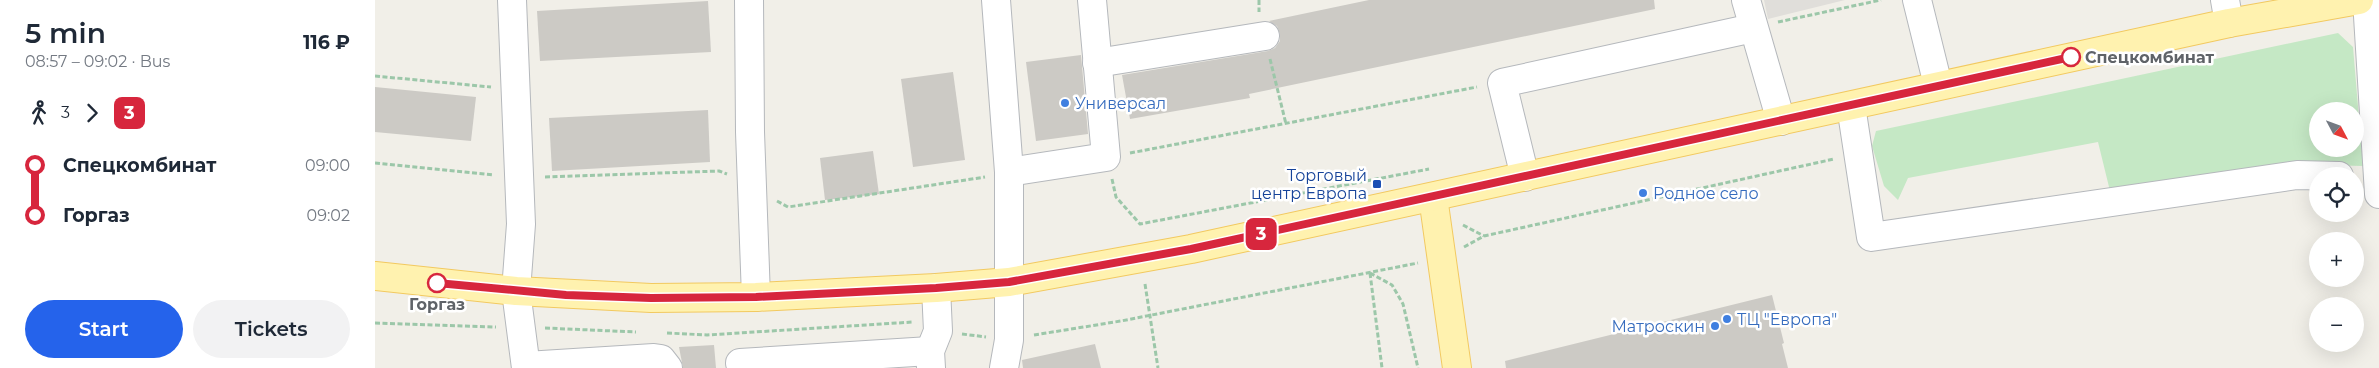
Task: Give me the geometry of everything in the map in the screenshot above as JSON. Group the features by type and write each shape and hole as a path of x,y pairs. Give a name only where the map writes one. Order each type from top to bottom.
{"main road":[{"path":"375,276 516,291 651,298 756,297 936,288 1009,282 1140,258 1433,197 1851,106 1938,86 2227,12 2359,0"},
{"path":"1433,197 1455,339 1457,368"}],"street":[{"path":"512,0 514,89 521,224 516,291 526,367 654,358 661,359 668,368"},
{"path":"749,0 756,297"},
{"path":"995,0 1009,172 1009,340 1003,368"},
{"path":"1009,172 1107,157 1092,0"},
{"path":"1747,0 1753,28 1781,121"},
{"path":"1917,0 1938,86"},
{"path":"2367,0 2372,183"},
{"path":"1525,177 1502,83 1753,28"},
{"path":"1097,63 1265,36"},
{"path":"1851,106 1871,237 2297,175 2309,175"},
{"path":"740,363 931,360 938,331 936,288"}],"path":[{"path":"1753,28 1881,0"},
{"path":"375,76 514,89"},
{"path":"1430,169 1140,224 1116,196 1107,157 1502,83"},
{"path":"375,163 518,178 719,170 788,207 902,191 1009,172"},
{"path":"1140,258 1158,368"},
{"path":"1382,368 1370,273 1392,285 1403,304 1418,368"}],"shaded area":[{"path":"1764,0 1845,0 1768,19"}],"green space":[{"path":"2338,33 2353,47 2358,102 2309,102 2309,158 2362,158 2363,166 2290,164 2110,191 2098,142 1908,178 1898,200 1884,186 1872,146 1876,131"}],"building":[{"path":"1369,0 1654,0 1655,9 1249,94 1250,98 1130,119 1122,75 1268,51 1275,48 1280,41 1277,26 1269,21"},
{"path":"708,1 711,52 540,61 537,11"},
{"path":"1081,55 1088,134 1036,141 1026,62"},
{"path":"953,72 965,160 913,167 901,79"},
{"path":"375,87 476,97 471,141 375,132"},
{"path":"708,110 710,162 552,171 549,118"},
{"path":"873,151 879,194 825,200 820,158"},
{"name":"ТЦ \"Европа\"","path":"1772,295 1788,368 1506,368 1505,361"},
{"path":"1095,344 1101,368 1023,368 1022,360"},
{"path":"714,345 716,368 683,368 679,347"}],"bus line":[{"name":"3","path":"437,283 566,295 651,298 756,297 936,288 1009,282 1191,249 2071,57"}],"place":[{"name":"Спецкомбинат","path":"2071,57"},
{"name":"Универсал","path":"1065,103"},
{"name":"Торговый центр Европа","path":"1377,184"},
{"name":"Родное село","path":"1643,193"},
{"name":"Горгаз","path":"437,283"},
{"name":"ТЦ \"Европа\"","path":"1727,319"},
{"name":"Матроскин","path":"1715,326"}]}
